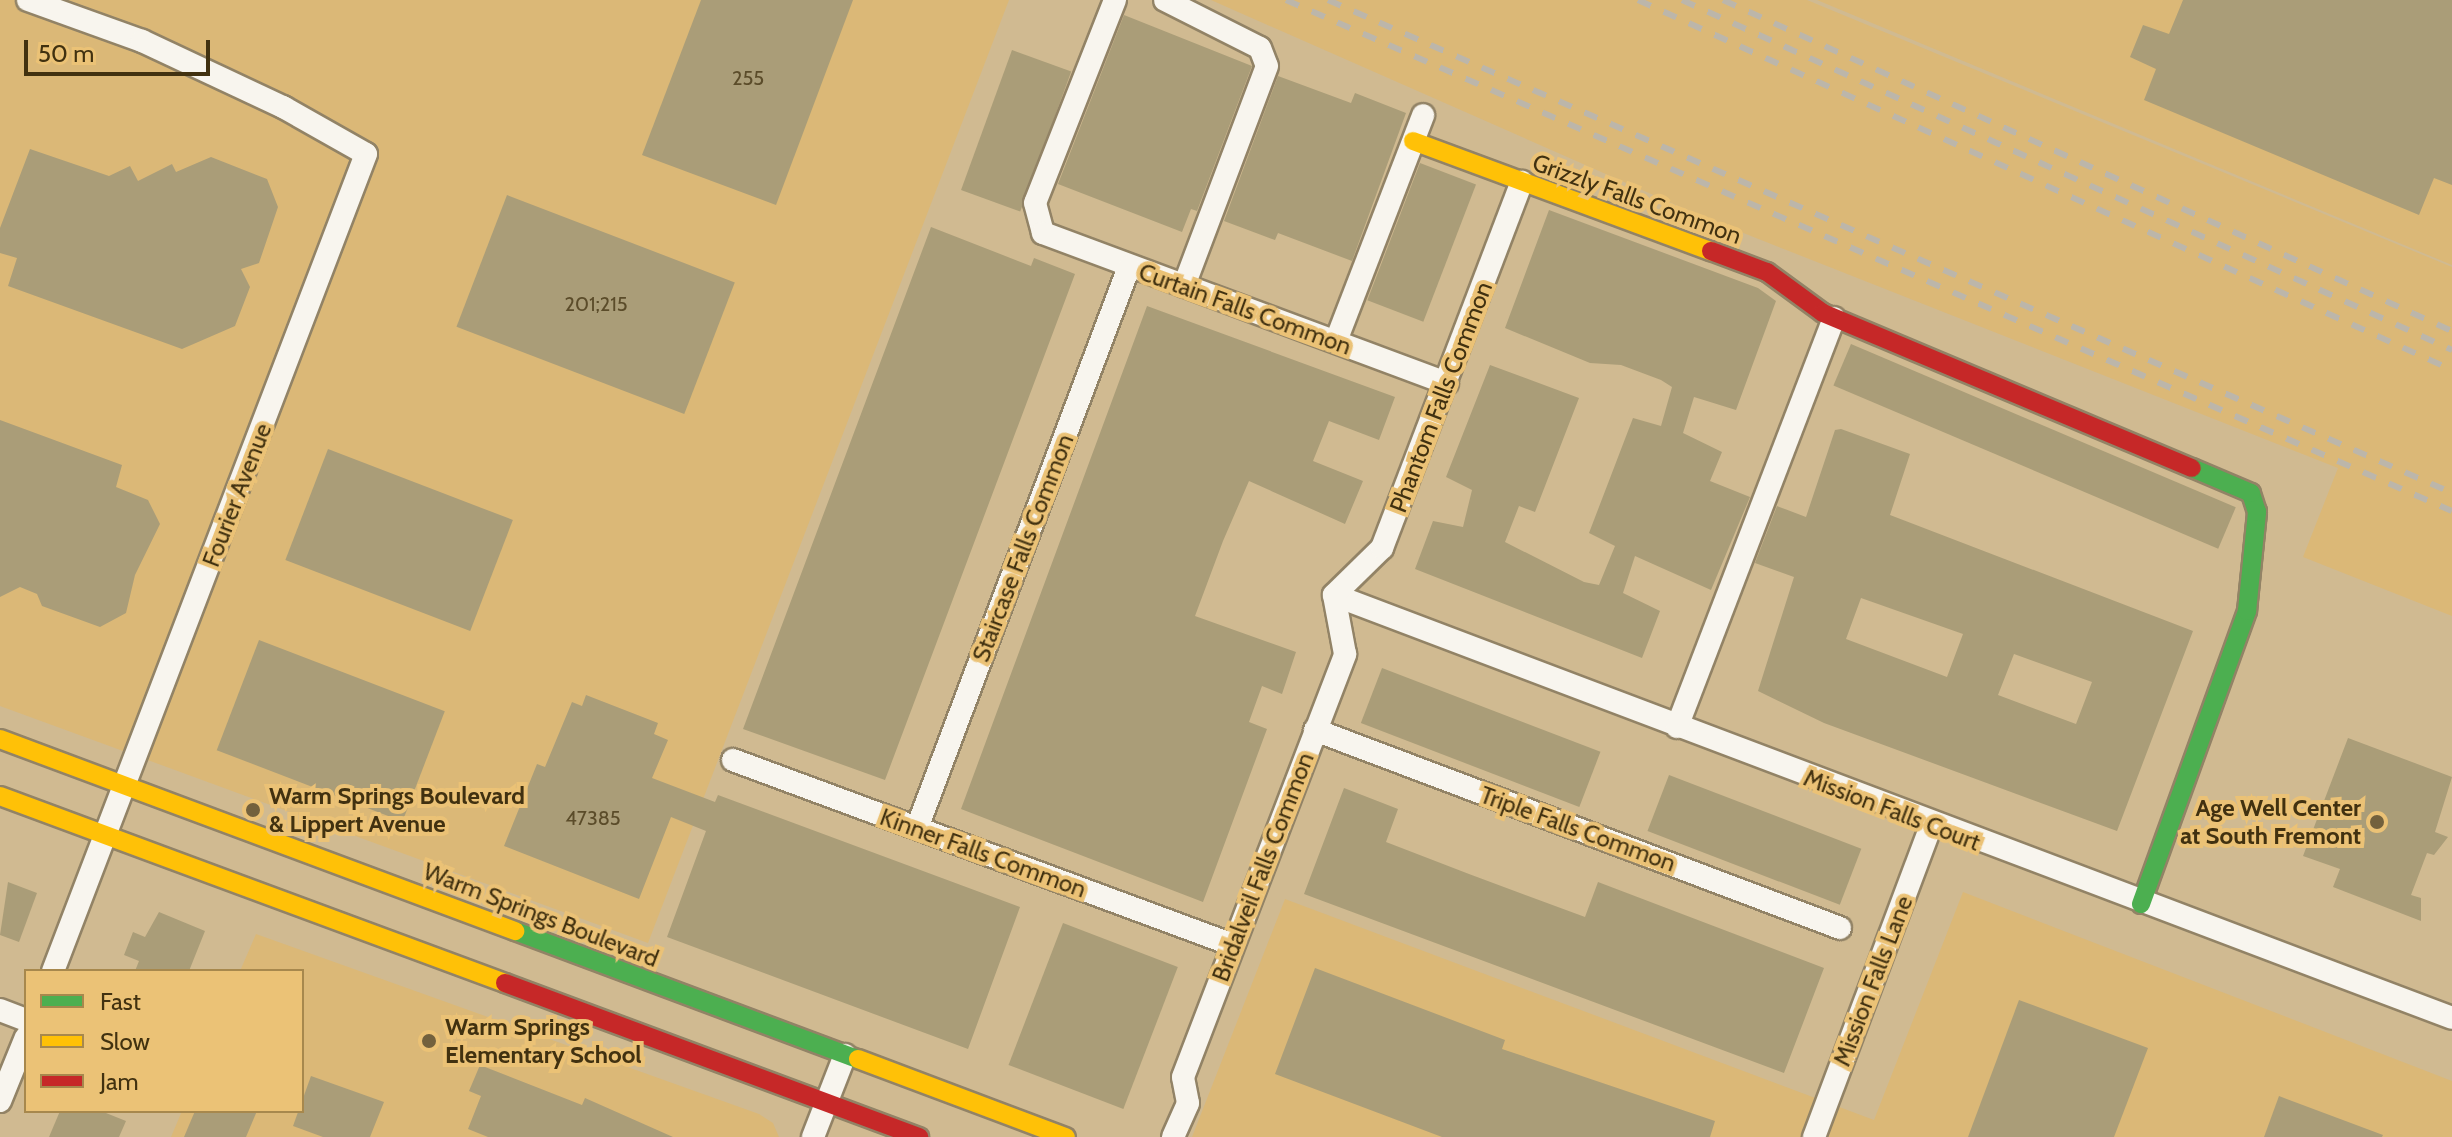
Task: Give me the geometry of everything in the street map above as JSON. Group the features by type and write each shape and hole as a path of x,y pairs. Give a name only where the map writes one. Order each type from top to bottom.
{"main road":[{"name":"Grizzly Falls Common","path":"1413,141 1767,272 1834,318 2251,493 2257,512 2247,611 2141,904"},
{"name":"Warm Springs Boulevard","path":"0,739 1066,1137"},
{"path":"0,796 919,1137"},
{"path":"600,1018 621,971"}],"street":[{"name":"Fourier Avenue","path":"28,0 142,41 283,107 366,154 108,836 54,969"},
{"name":"Curtain Falls Common","path":"1115,0 1035,203 1043,233 1447,383"},
{"path":"1165,0 1260,48 1267,66 1184,286"},
{"path":"1336,341 1423,115"},
{"name":"Phantom Falls Common","path":"1334,595 1382,548 1522,182"},
{"name":"Staircase Falls Common","path":"917,828 1129,267"},
{"path":"1677,727 1834,318"},
{"name":"Mission Falls Court","path":"1334,595 1931,825 2452,1018"},
{"name":"Bridalveil Falls Common","path":"1173,1137 1188,1103 1183,1077 1345,654 1334,595"},
{"name":"Triple Falls Common","path":"1315,730 1840,928"},
{"name":"Kinner Falls Common","path":"733,760 1233,945"},
{"name":"Mission Falls Lane","path":"1814,1137 1931,825"},
{"path":"0,1010 24,1019"},
{"path":"0,1101 24,1042"},
{"path":"813,1137 845,1055"}],"shaded area":[{"path":"0,0 1009,0 648,943 0,706"},
{"path":"1211,0 1807,0 2452,267 2452,616 2303,557 2338,468 1708,219"},
{"path":"1817,0 2452,0 2452,265"},
{"path":"1963,892 2452,1081 2452,1137 1192,1137 1285,899 1874,1120"},
{"name":"Warm Springs Elementary School","path":"256,934 759,1114 773,1123 779,1137 171,1137 181,1113 304,1113 304,969 241,969"}],"building":[{"path":"701,0 853,0 776,205 642,155"},
{"path":"2183,0 2452,0 2452,185 2434,178 2419,215 2144,100 2156,69 2130,57 2143,25 2169,34"},
{"path":"1124,15 1252,66 1197,211 1191,209 1182,232 1058,184"},
{"path":"1012,50 1071,72 1020,212 961,190"},
{"path":"1278,76 1351,103 1355,93 1406,113 1352,261 1278,233 1275,240 1224,221"},
{"path":"30,149 109,176 130,166 138,181 172,164 176,172 211,157 267,179 278,207 259,263 241,269 250,287 235,326 182,349 8,286 17,258 0,253 0,228"},
{"path":"1420,163 1476,185 1423,322 1367,300"},
{"path":"507,195 735,282 684,414 456,327"},
{"path":"1549,210 1758,288 1776,301 1736,410 1694,397 1683,433 1722,452 1710,481 1750,497 1711,590 1635,556 1623,593 1660,611 1642,658 1415,569 1433,521 1463,527 1472,490 1446,477 1490,365 1579,398 1535,512 1519,506 1505,542 1584,582 1599,585 1615,546 1589,533 1633,418 1661,426 1672,387 1661,380 1621,365 1590,363 1505,328"},
{"path":"931,227 1031,266 1034,258 1075,274 885,780 743,729"},
{"path":"1147,306 1395,397 1379,440 1329,421 1313,461 1363,481 1345,524 1249,481 1223,541 1195,616 1296,652 1282,694 1262,686 1249,722 1267,729 1203,902 961,809"},
{"path":"1851,344 2236,507 2218,549 1833,385"},
{"path":"0,420 122,465 116,487 148,500 160,524 135,575 126,613 100,627 42,606 37,594 20,587 0,597"},
{"path":"1841,429 1910,454 1890,515 2193,631 2117,831 1824,723 1758,691 1794,577 1755,563 1777,506 1806,517 1835,430","holes":["1861,598 1963,634 1947,677 1846,639","2014,654 2092,682 2076,724 1998,695"]},
{"path":"328,449 513,520 470,631 285,560"},
{"path":"259,640 445,711 402,821 217,750"},
{"path":"1382,668 1600,752 1579,807 1361,723"},
{"path":"586,695 658,723 654,734 668,740 652,778 715,802 718,795 1020,907 968,1049 667,937 706,831 671,817 639,899 504,846 537,764 545,767 572,702 582,706"},
{"name":"Age Well Center at South Fremont","path":"2348,738 2452,777 2435,832 2448,837 2434,855 2427,853 2411,895 2421,898 2421,921 2333,887 2340,869 2303,856"},
{"path":"1669,775 1861,849 1840,905 1647,831"},
{"path":"1344,788 1398,809 1386,842 1469,874 1585,917 1598,882 1824,968 1784,1073 1304,894"},
{"path":"8,882 37,893 19,942 0,935"},
{"path":"159,912 205,931 190,969 136,969 139,961 124,955 133,932 145,937"},
{"path":"1063,923 1178,967 1123,1109 1009,1065"},
{"path":"1315,968 1505,1040 1502,1049 1715,1121 1710,1137 1442,1137 1275,1074"},
{"path":"2019,1000 2148,1048 2114,1137 1968,1137"},
{"path":"480,1065 582,1105 585,1098 673,1137 488,1137 468,1129 481,1096 469,1091"},
{"path":"311,1076 384,1102 370,1137 323,1137 293,1126 298,1113 304,1113 304,1095"},
{"path":"2279,1096 2383,1135 2264,1137"},
{"path":"59,1113 106,1113 126,1121 119,1137 49,1137"},
{"path":"194,1113 256,1113 246,1137 184,1137"}],"railway":[{"path":"1286,0 2452,511"},
{"path":"1328,0 2452,493"},
{"path":"1638,0 2452,370"},
{"path":"1682,0 2452,350"},
{"path":"1723,0 2452,331"}],"traffic: fast":[{"path":"2141,904 2247,611 2257,512 2251,493 2192,468"},
{"path":"515,931 858,1059"}],"traffic: slow":[{"path":"1413,141 1711,251"},
{"path":"0,739 515,931"},
{"path":"0,796 505,983"},
{"path":"858,1059 1066,1137"}],"traffic: jam":[{"path":"1711,251 1767,272 1823,313 2192,468"},
{"path":"505,983 919,1137"}],"place":[{"name":"Warm Springs Boulevard & Lippert Avenue","path":"253,810"},
{"name":"Age Well Center at South Fremont","path":"2377,822"},
{"name":"Warm Springs Elementary School","path":"429,1041"}]}
